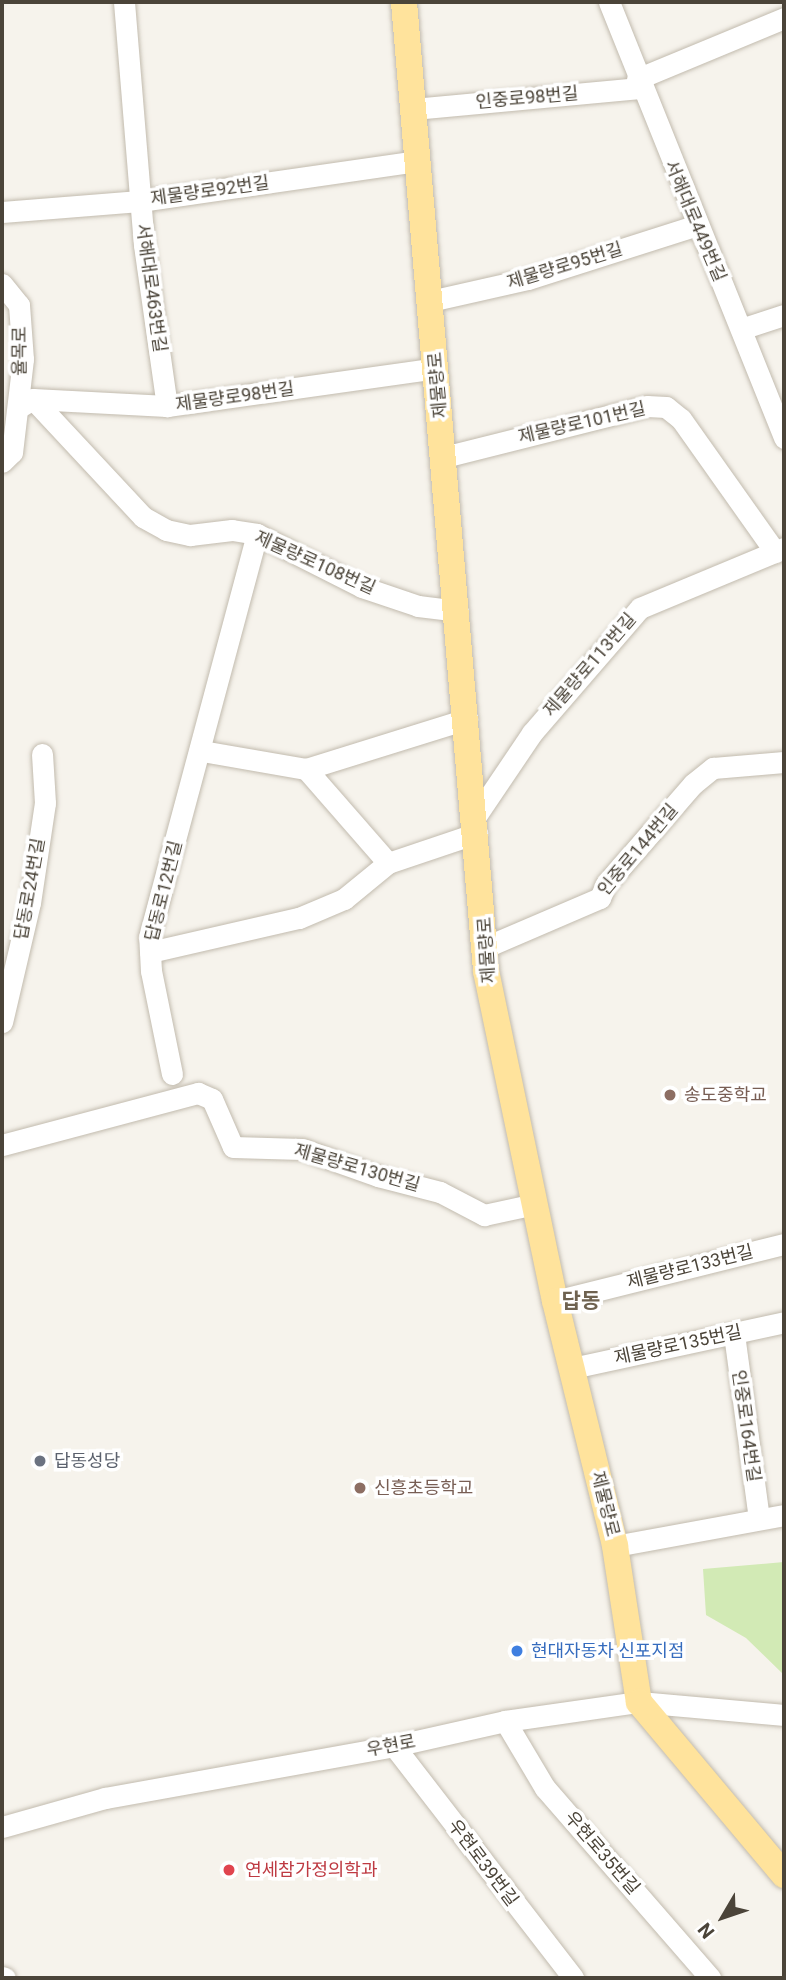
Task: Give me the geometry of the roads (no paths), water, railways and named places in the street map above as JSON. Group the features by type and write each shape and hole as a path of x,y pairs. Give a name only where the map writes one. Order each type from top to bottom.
{"main road":[{"name":"제물량로","path":"404,2 488,946 486,971 555,1301 615,1546 639,1702"},
{"path":"639,1702 784,1875"}],"street":[{"name":"서해대로463번길","path":"124,2 140,201 167,406"},
{"name":"서해대로449번길","path":"609,2 639,83 784,438"},
{"name":"인중로98번길","path":"413,109 639,83 784,18"},
{"name":"제물량로92번길","path":"2,212 140,201 418,161"},
{"name":"제물량로95번길","path":"430,301 528,279 697,225"},
{"name":"율목로","path":"2,284 19,305 25,404 12,452 2,461"},
{"path":"741,329 784,315"},
{"name":"제물량로98번길","path":"25,404 167,406 436,368"},
{"name":"제물량로108번길","path":"25,404 143,517 166,530 190,535 232,530 257,534 362,587 418,606 458,611"},
{"name":"제물량로101번길","path":"444,457 647,406 666,407 681,419 779,550"},
{"name":"답동로12번길","path":"172,1074 149,937 202,751 257,534"},
{"name":"제물량로113번길","path":"477,825 531,733 640,608 779,550"},
{"path":"202,751 284,768 306,769 467,719"},
{"name":"답동로24번길","path":"2,1022 30,903 45,803 42,754"},
{"name":"인중로144번길","path":"488,946 600,898 615,874 713,768 784,762"},
{"path":"306,769 388,863"},
{"path":"150,952 299,918 344,899 388,863 477,825"},
{"name":"제물량로130번길","path":"2,1145 198,1093 212,1099 233,1147 302,1149 378,1177 440,1192 484,1215 535,1204"},
{"name":"제물량로133번길","path":"555,1301 784,1244"},
{"name":"제물량로135번길","path":"572,1368 784,1322"},
{"name":"인중로164번길","path":"734,1334 759,1518"},
{"path":"615,1546 784,1515"},
{"name":"우현로","path":"2,1827 105,1798 394,1746 505,1721 639,1702 784,1715"},
{"name":"우현로35번길","path":"505,1721 545,1788 710,1978"},
{"name":"우현로39번길","path":"394,1746 573,1978"}],"place":[{"name":"송도중학교","path":"670,1095"},
{"name":"답동성당","path":"40,1461"},
{"name":"신흥초등학교","path":"360,1488"},
{"name":"현대자동차 신포지점","path":"517,1651"},
{"name":"연세참가정의학과","path":"229,1870"}],"district":[{"name":"답동","path":"581,1301"}]}
